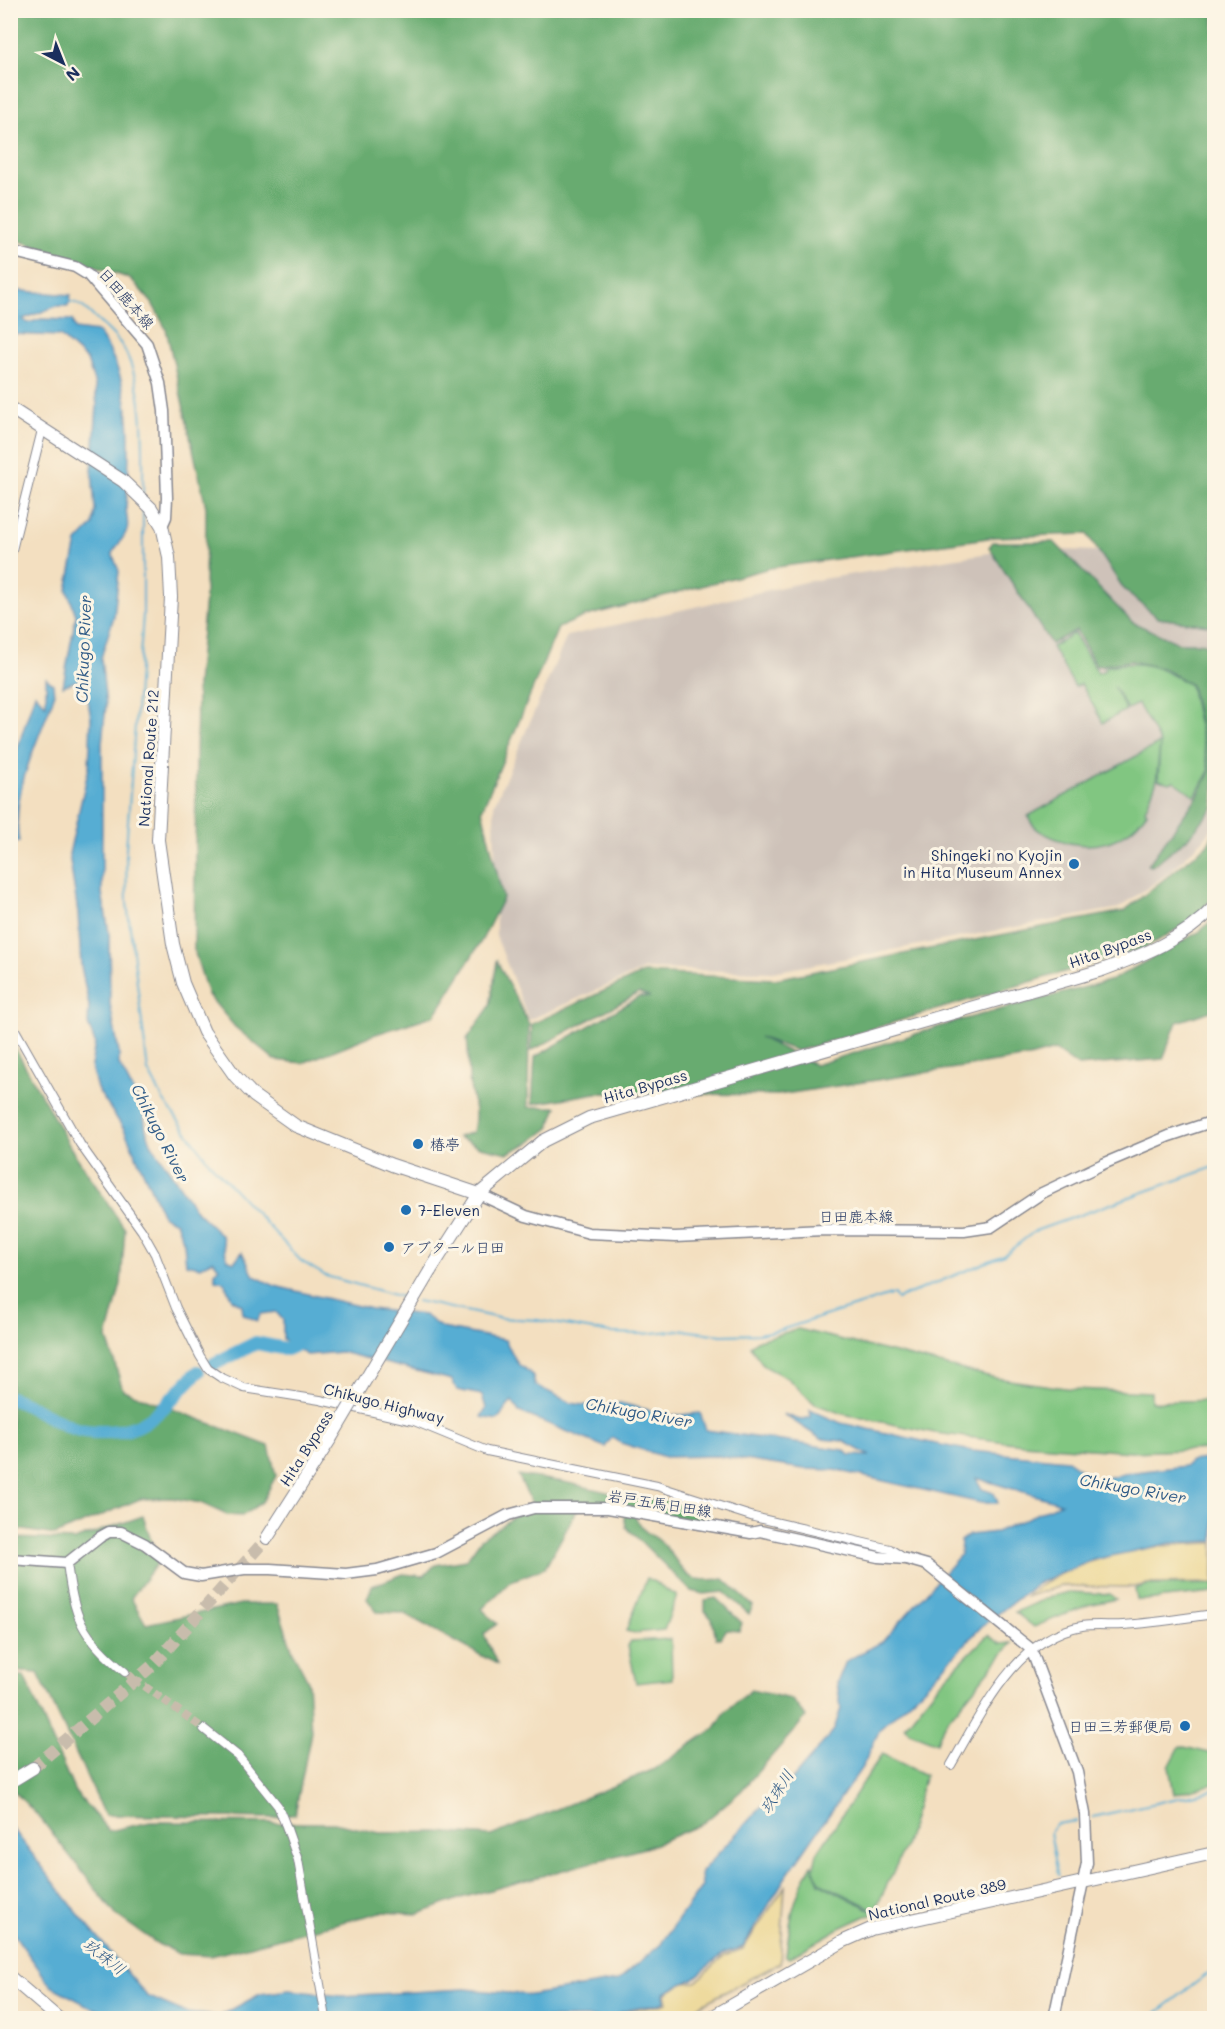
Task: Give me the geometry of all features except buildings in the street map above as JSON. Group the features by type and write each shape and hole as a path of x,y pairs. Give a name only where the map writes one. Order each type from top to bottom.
{"highway":[{"name":"National Route 212","path":"10,408 123,481 151,508 162,526 169,557 171,597 158,840 173,944 183,983 204,1032 235,1076 254,1096 296,1126 382,1161 479,1194"},
{"name":"Hita Bypass","path":"267,1538 331,1438 430,1271 479,1194 543,1141 589,1118 1102,970 1143,955 1166,943 1188,930 1215,907"},
{"path":"12,1782 33,1768"},
{"name":"National Route 389","path":"710,2019 844,1941 871,1929 1215,1853"},
{"path":"10,1977 58,2019"}],"main road":[{"name":"日田鹿本線","path":"10,251 75,267 88,275 147,344 160,383 164,411 167,498 166,517 162,526"},
{"name":"日田鹿本線","path":"479,1194 526,1216 589,1233 675,1237 823,1230 964,1231 991,1227 1042,1193 1103,1164 1169,1136 1215,1121"},
{"name":"岩戸五馬日田線","path":"67,1563 100,1537 109,1532 121,1532 145,1544 184,1574 201,1576 244,1569 346,1574 377,1570 436,1553 508,1515 534,1508 625,1510 751,1533 760,1531 879,1557 906,1558 935,1571 1031,1649 1065,1735 1081,1788 1087,1853 1085,1881 1054,2019"},
{"path":"10,1559 67,1563"}],"street":[{"path":"10,558 42,430"},
{"name":"Chikugo Highway","path":"10,1021 80,1143 142,1231 155,1254 176,1308 200,1356 208,1369 220,1377 244,1388 320,1400 414,1422 487,1451 657,1486 754,1517 890,1549 906,1558"},
{"path":"67,1563 72,1602 84,1630 99,1652 125,1672"},
{"path":"951,1765 1004,1679 1031,1649 1066,1631 1082,1626 1121,1626 1215,1614"},
{"path":"204,1729 238,1756 278,1806 298,1860 326,2019"}],"shaded area":[{"path":"1015,549 1146,552 1214,631 1214,824 1204,839 1170,872 1119,908 773,972 645,969 529,1020 496,936 494,805 567,636 809,581"}],"green space":[{"path":"11,10 1214,11 1214,626 1158,618 1124,589 1087,534 995,537 770,568 583,617 558,628 482,810 503,898 482,940 435,1015 370,1036 303,1063 275,1060 235,1027 208,995 194,950 197,685 205,598 206,507 166,329 152,303 131,279 11,238"},
{"path":"993,542 1054,542 1132,622 1178,643 1203,643 1208,648 1214,664 1214,807 1188,838 1152,866 1148,865 1197,797 1210,771 1191,685 1165,669 1131,661 1096,666 1076,630 1051,644 989,547"},
{"path":"1074,633 1098,673 1105,670 1104,667 1139,664 1158,668 1190,685 1209,771 1195,796 1174,781 1170,783 1158,780 1160,744 1156,783 1145,810 1147,812 1128,832 1116,839 1092,845 1065,842 1052,837 1034,827 1028,816 1160,743 1138,704 1127,709 1114,687 1126,710 1103,723 1081,684 1075,687 1052,647"},
{"path":"1214,833 1214,896 1193,920 1145,948 797,1051 759,1037 815,1065 961,1020 1112,980 1199,932 1214,919 1214,1010 1177,1022 1163,1059 1078,1066 1055,1050 1029,1057 778,1095 596,1093 532,1104 535,1057 639,997 650,997 639,993 531,1051 532,1024 643,973 775,979 1124,911 1207,845"},
{"path":"497,961 529,1024 528,1107 557,1107 549,1128 529,1143 508,1153 480,1147 458,1137 473,1132 475,1123 467,1039 490,1006"},
{"path":"10,1039 72,1150 125,1229 121,1284 107,1338 123,1390 269,1446 276,1476 262,1502 242,1516 227,1515 201,1503 172,1498 140,1499 55,1535 11,1528"},
{"path":"798,1329 996,1378 1072,1389 1151,1392 1151,1402 1214,1400 1214,1449 1131,1452 1022,1444 935,1433 843,1414 815,1404 787,1378 764,1366 750,1346 758,1340"},
{"path":"518,1475 564,1482 628,1497 697,1504 718,1524 580,1505 545,1568 511,1581 482,1609 497,1624 484,1634 497,1664 403,1613 377,1612 367,1599 372,1586 403,1574 424,1576 435,1565 466,1560 481,1539 532,1504"},
{"path":"624,1514 635,1516 642,1528 664,1545 682,1570 692,1578 724,1579 753,1606 749,1614 724,1592 703,1594 691,1591 626,1527"},
{"path":"143,1516 158,1562 131,1598 146,1624 241,1604 277,1604 293,1652 308,1681 311,1732 295,1814 274,1818 105,1815 38,1673 11,1671 10,1538 74,1540"},
{"path":"647,1578 677,1596 664,1630 634,1633 626,1631"},
{"path":"1214,1584 1214,1593 1145,1600 1137,1600 1135,1589 1147,1585"},
{"path":"1070,1592 1109,1594 1116,1599 1088,1605 1034,1627 1015,1612 1052,1596"},
{"path":"716,1598 742,1623 739,1631 726,1630 721,1638 716,1638 712,1619 705,1611 705,1600"},
{"path":"988,1635 1001,1644 1012,1643 943,1726 937,1743 909,1732 905,1726 939,1684"},
{"path":"671,1639 672,1679 636,1683 628,1646 631,1641"},
{"path":"10,1676 24,1676 75,1792 109,1831 150,1822 334,1823 380,1833 437,1832 491,1836 655,1769 715,1728 726,1711 751,1690 791,1699 806,1717 741,1791 702,1824 648,1847 461,1898 419,1914 381,1912 211,1956 179,1954 158,1944 116,1915 41,1819 11,1788"},
{"path":"1180,1746 1214,1754 1214,1784 1174,1794 1169,1767"},
{"path":"882,1754 925,1775 905,1847 875,1910 821,1883 813,1870 817,1853"},
{"path":"812,1864 819,1883 875,1912 838,1929 789,1958 786,1956 793,1908 800,1887"}],"sand":[{"path":"1214,1543 1214,1583 1147,1584 1134,1587 1061,1586 1025,1597 1067,1571 1115,1555 1140,1549"},
{"path":"785,1886 780,1963 676,2018 612,2018 625,2012 667,2003 665,1994 683,1983 696,1982 724,1956 743,1949"}],"water":[{"path":"11,290 71,295 68,306 57,306 23,319 28,323 41,319 72,320 75,329 98,332 119,372 124,394 129,439 126,507 128,528 112,553 119,571 114,616 101,658 106,705 102,743 102,893 109,933 110,1004 119,1064 143,1110 151,1143 197,1212 222,1236 227,1259 234,1262 242,1252 254,1276 275,1286 371,1309 424,1315 442,1328 505,1340 518,1364 532,1374 535,1385 571,1403 598,1407 620,1403 671,1416 700,1413 706,1430 844,1450 849,1455 870,1456 843,1441 821,1439 783,1414 800,1420 811,1417 810,1410 841,1423 936,1444 972,1451 1067,1460 1096,1480 1127,1473 1185,1466 1191,1461 1214,1458 1214,1541 1171,1543 1093,1560 1038,1583 982,1626 922,1690 880,1729 863,1766 785,1878 743,1947 724,1953 693,1979 664,1993 665,2002 623,2011 611,2018 125,2018 92,2008 51,1986 11,1930 10,1825 83,1920 147,1996 186,2013 220,2016 260,1994 289,1990 341,1996 465,1989 531,1995 617,1981 660,1945 702,1886 701,1872 760,1808 775,1800 834,1730 841,1708 837,1683 846,1661 882,1642 960,1555 961,1541 969,1535 996,1532 1061,1503 976,1478 982,1489 994,1493 998,1503 981,1503 835,1470 804,1469 718,1456 665,1457 621,1443 612,1437 605,1447 519,1412 512,1401 497,1420 481,1417 486,1408 482,1395 457,1390 452,1380 341,1352 307,1355 283,1339 283,1320 276,1312 261,1314 257,1321 243,1314 242,1305 232,1299 224,1282 215,1280 215,1273 219,1268 213,1260 201,1267 186,1264 184,1243 176,1222 163,1216 124,1129 97,1089 91,1066 95,1043 88,1024 89,1006 81,966 78,913 69,854 89,767 91,718 84,678 63,686 76,615 67,590 77,542 93,525 95,509 92,471 97,406 95,385 87,360 60,336 11,334"},
{"path":"46,678 53,684 54,696 22,786 18,804 19,842 11,843 11,769 35,693 46,705"}],"waterway":[{"path":"69,302 82,306 113,334 124,349 131,365 142,420 143,494"},
{"name":"Chikugo River","path":"143,506 143,615 126,849 127,903 148,1071 164,1101 209,1162 301,1261 326,1276 409,1299"},
{"path":"417,1301 499,1318 537,1320 610,1333 643,1334 682,1330 722,1335 758,1334 780,1330 894,1294 897,1299 1004,1255 1035,1231 1214,1167"},
{"path":"214,1364 256,1343 286,1349 309,1339"},
{"path":"10,1398 77,1429 97,1432 121,1431 135,1427 158,1413 198,1372"},
{"path":"1093,1817 1214,1790"},
{"path":"1058,1875 1050,1832 1056,1824 1076,1821"},
{"path":"1150,2018 1214,1969"}],"tunnel":[{"path":"33,1768 153,1665 267,1538"},
{"path":"125,1672 204,1729"}],"place":[{"name":"Shingeki no Kyojin in Hita Museum Annex","path":"1074,864"},
{"name":"椿亭","path":"418,1144"},
{"name":"7-Eleven","path":"406,1210"},
{"name":"アブタール日田","path":"389,1247"},
{"name":"日田三芳郵便局","path":"1185,1726"}],"water label":[{"name":"玖珠川","path":"776,1791"},
{"name":"玖珠川","path":"105,1956"}]}
